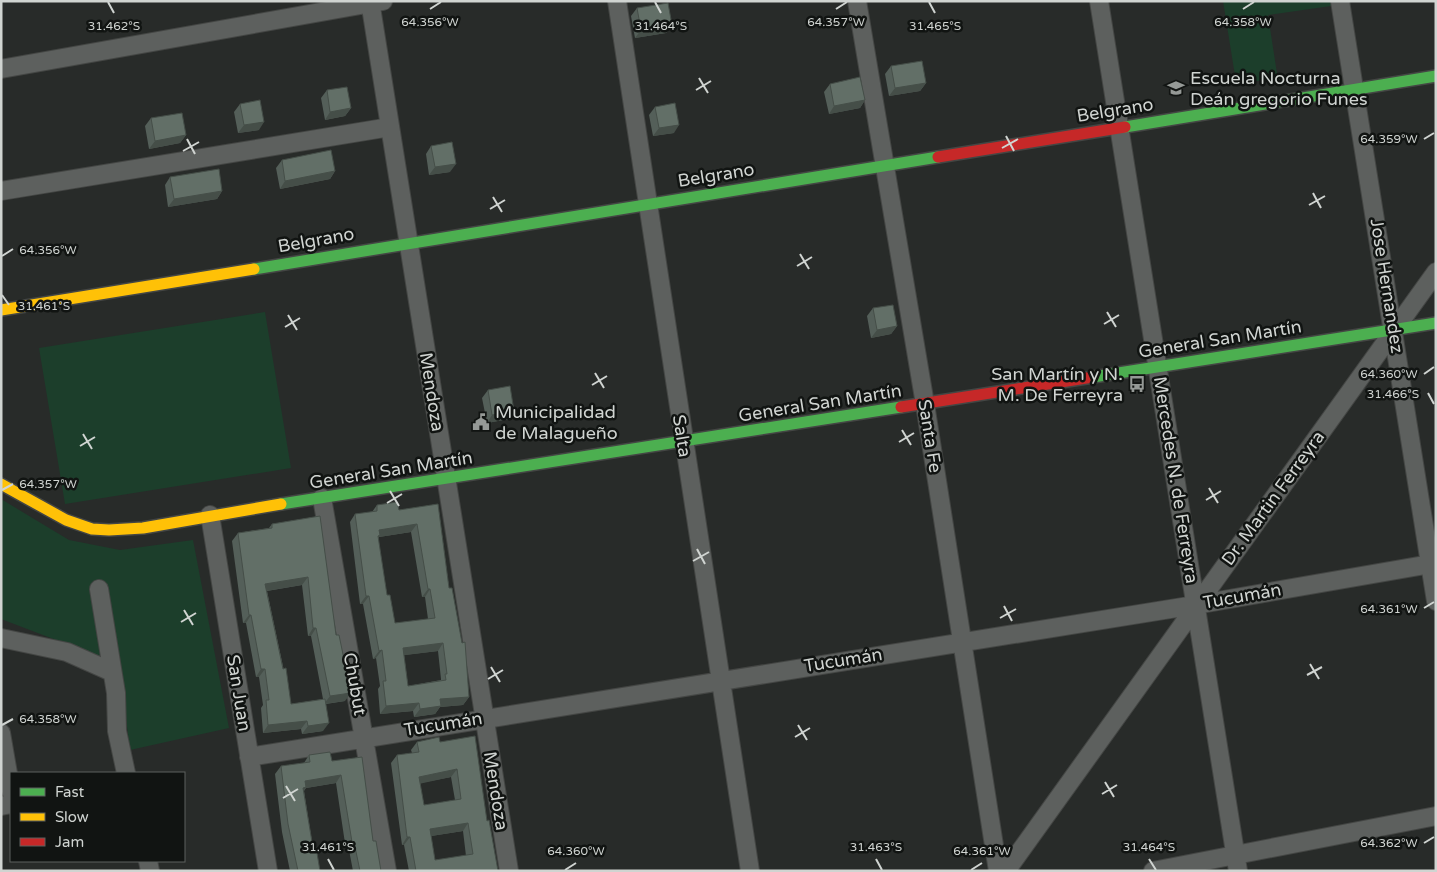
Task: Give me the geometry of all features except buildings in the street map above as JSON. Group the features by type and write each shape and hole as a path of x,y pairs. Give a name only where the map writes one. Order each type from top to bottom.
{"main road":[{"name":"Belgrano","path":"1,310 408,242 1436,76"},
{"name":"General San Martín","path":"1,484 55,514 78,524 98,529 138,529 210,515 1436,323"}],"street":[{"name":"Salta","path":"616,1 750,871"},
{"name":"Santa Fe","path":"857,1 925,404 998,871"},
{"name":"Mercedes N. de Ferreyra","path":"1099,1 1237,863"},
{"name":"Jose Hernandez","path":"1340,1 1433,563 1436,601"},
{"path":"1,68 375,2"},
{"name":"Mendoza","path":"375,2 390,127 509,871"},
{"path":"1,191 390,127"},
{"name":"Dr. Martin Ferreyra","path":"1006,871 1436,272"},
{"name":"Chubut","path":"322,498 387,871"},
{"name":"San Juan","path":"210,515 268,871"},
{"name":"Tucumán","path":"249,757 364,737 1196,605 1433,563"},
{"path":"100,589 116,693 117,731 126,772"},
{"path":"1,638 66,652 112,672"},
{"path":"1,733 10,785"},
{"path":"1153,871 1237,863 1436,816"}],"green space":[{"path":"1223,1 1331,1 1331,6 1268,15 1278,80 1236,82"},
{"path":"265,312 291,468 65,504 39,348"},
{"path":"1,499 69,540 120,550 193,540 229,728 130,750 119,664 1,619"}],"traffic: fast":[{"path":"1125,127 1436,76"},
{"path":"254,269 938,157"},
{"path":"1093,377 1436,323"},
{"path":"281,504 901,407"}],"traffic: slow":[{"path":"1,310 254,269"},
{"path":"1,484 66,520 92,529 143,528 281,504"}],"traffic: jam":[{"path":"938,157 1125,127"},
{"path":"901,407 1093,377"}],"place":[{"name":"Escuela Nocturna Deán gregorio Funes","path":"1176,88"},
{"name":"San Martín y N. M. De Ferreyra","path":"1137,384"},
{"name":"Municipalidad de Malagueño","path":"481,422"}]}
